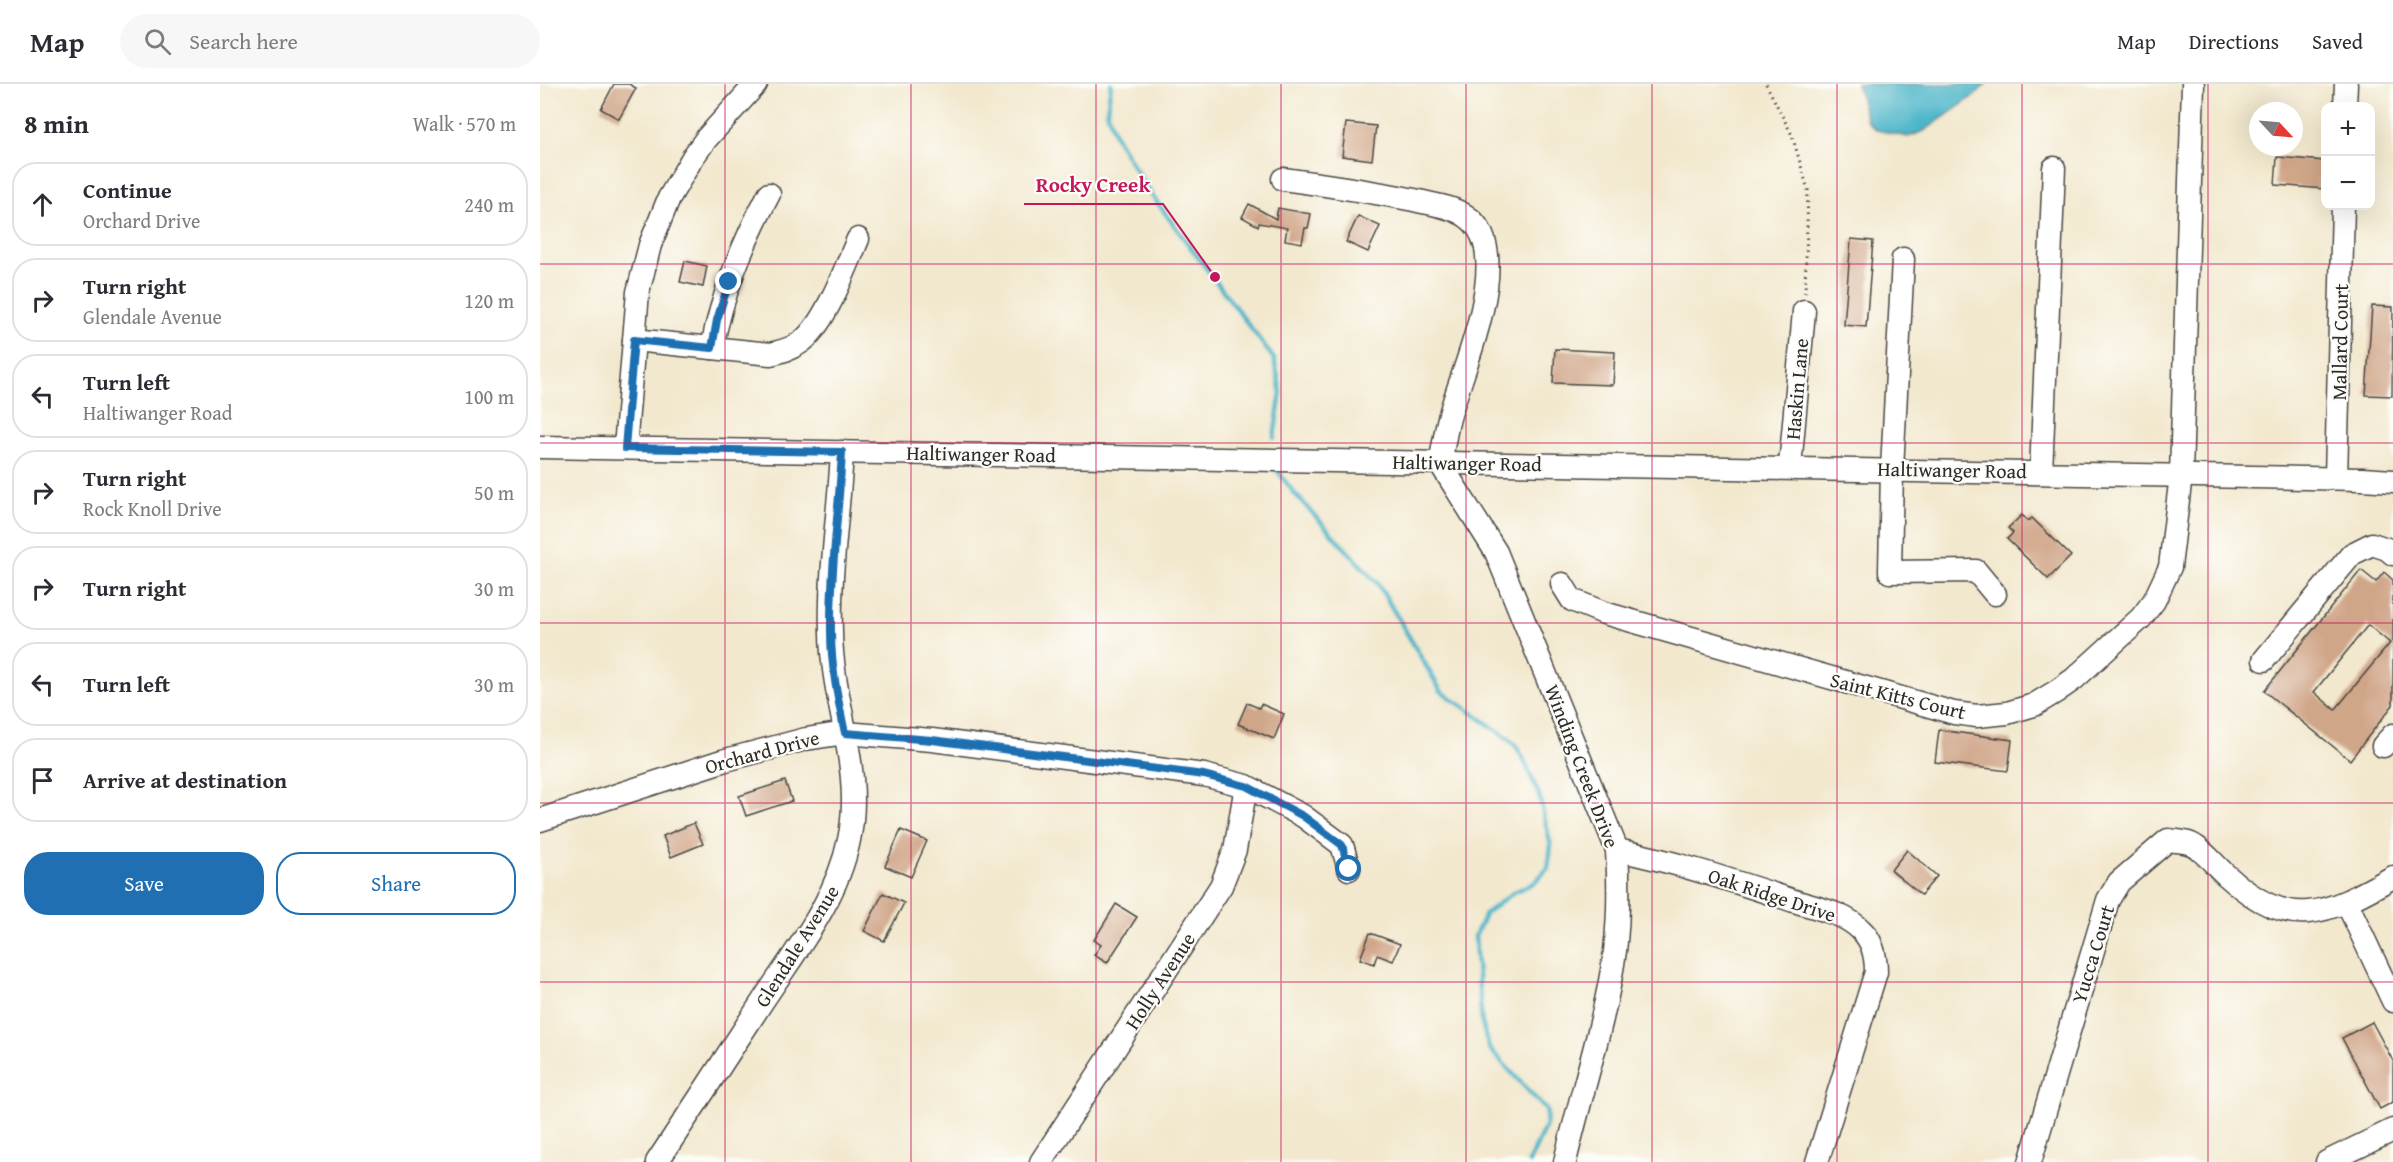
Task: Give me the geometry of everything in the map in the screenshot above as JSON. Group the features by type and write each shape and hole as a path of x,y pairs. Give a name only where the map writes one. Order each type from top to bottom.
{"street":[{"path":"625,448 638,292 650,245 681,175 706,139 756,84"},
{"name":"Saint Kitts Court","path":"1562,584 1572,600 1604,613 1927,707 1977,716 2007,713 2034,705 2074,679 2124,634 2154,601 2170,567 2181,475 2193,84"},
{"path":"2345,102 2346,84"},
{"path":"2041,472 2054,168"},
{"path":"1283,178 1383,194 1451,209 1473,221 1484,239 1487,255 1485,291 1475,339 1448,422 1440,463"},
{"path":"712,348 717,320 729,282 749,233 769,194"},
{"name":"Mallard Court","path":"2336,478 2343,210"},
{"path":"634,340 771,354 791,349 804,340 826,310 858,239"},
{"path":"1903,259 1892,469 1890,572 1976,571 1995,594"},
{"name":"Haskin Lane","path":"1790,467 1804,311"},
{"name":"Haltiwanger Road","path":"540,447 1790,467 2393,481"},
{"name":"Glendale Avenue","path":"657,1162 805,938 838,878 850,839 854,799 853,772 835,689 831,634 831,582 842,452"},
{"name":"Winding Creek Drive","path":"1440,463 1496,552 1617,850 1619,892 1615,949 1607,996 1565,1162"},
{"path":"2264,660 2352,554 2372,544 2387,549 2393,554"},
{"name":"Orchard Drive","path":"540,820 732,758 806,739 845,733 932,740 1140,765 1204,775 1246,786 1303,816 1342,845 1349,869"},
{"name":"Holly Avenue","path":"1041,1162 1221,886 1235,850 1246,786"},
{"name":"Yucca Court","path":"2030,1162 2108,900 2120,882 2168,840 2192,844 2242,890 2279,910 2308,913 2347,903 2393,878"},
{"name":"Oak Ridge Drive","path":"1617,850 1651,857 1848,919 1863,931 1876,954 1876,972 1817,1162"},
{"path":"2347,903 2393,1001"},
{"path":"2327,1162 2393,1130"}],"path":[{"path":"1767,84 1792,135 1808,190 1804,311"}],"water":[{"path":"1857,84 1986,84 1974,96 1924,131 1908,137 1877,130 1867,121"}],"building":[{"path":"614,84 629,84 636,88 619,119 601,109"},
{"path":"1346,123 1376,126 1372,160 1342,156"},
{"path":"2277,157 2321,161 2321,189 2275,185"},
{"path":"1249,204 1276,219 1278,208 1311,214 1302,243 1285,240 1287,228 1259,223 1258,226 1242,217"},
{"path":"1358,216 1380,226 1368,252 1346,242"},
{"path":"1851,239 1873,241 1866,327 1844,325"},
{"path":"685,261 707,266 703,287 680,282"},
{"path":"2372,306 2393,307 2392,396 2366,395"},
{"path":"1555,349 1615,352 1613,385 1553,383"},
{"path":"2022,515 2028,521 2032,518 2071,556 2048,579 2007,539 2013,533 2008,528"},
{"path":"2361,570 2376,582 2384,572 2393,580 2393,705 2350,760 2264,691","holes":["2368,625 2390,643 2335,710 2314,692"]},
{"path":"1247,703 1259,708 1261,704 1284,714 1274,739 1238,724"},
{"path":"1939,730 2012,740 2008,771 1935,762"},
{"path":"785,781 792,801 746,816 739,796"},
{"path":"694,823 703,844 671,857 663,836"},
{"path":"901,830 927,841 911,877 885,866"},
{"path":"1907,850 1937,876 1921,895 1891,870"},
{"path":"883,893 904,903 884,941 864,931"},
{"path":"1116,904 1137,917 1107,963 1094,955 1101,945 1094,940"},
{"path":"1370,933 1400,944 1393,961 1377,955 1374,964 1360,959"},
{"path":"2372,1022 2393,1061 2393,1102 2380,1109 2342,1038"}],"waterway":[{"path":"1111,84 1107,111 1115,135 1130,161 1153,197 1274,359 1281,392 1274,437"},
{"path":"1275,468 1295,494 1378,584 1441,691 1517,747 1539,795 1551,846 1548,868 1534,883 1514,892 1485,914 1475,936 1482,1023 1489,1048 1547,1111 1546,1125 1529,1162"}],"place":[{"name":"Rocky Creek","path":"1215,277"}],"route":[{"path":"729,282 717,320 712,348 634,340 625,448 842,452 831,582 831,634 835,689 845,733 932,740 1140,765 1204,775 1246,786 1284,805 1321,828 1342,845 1349,869"}]}
